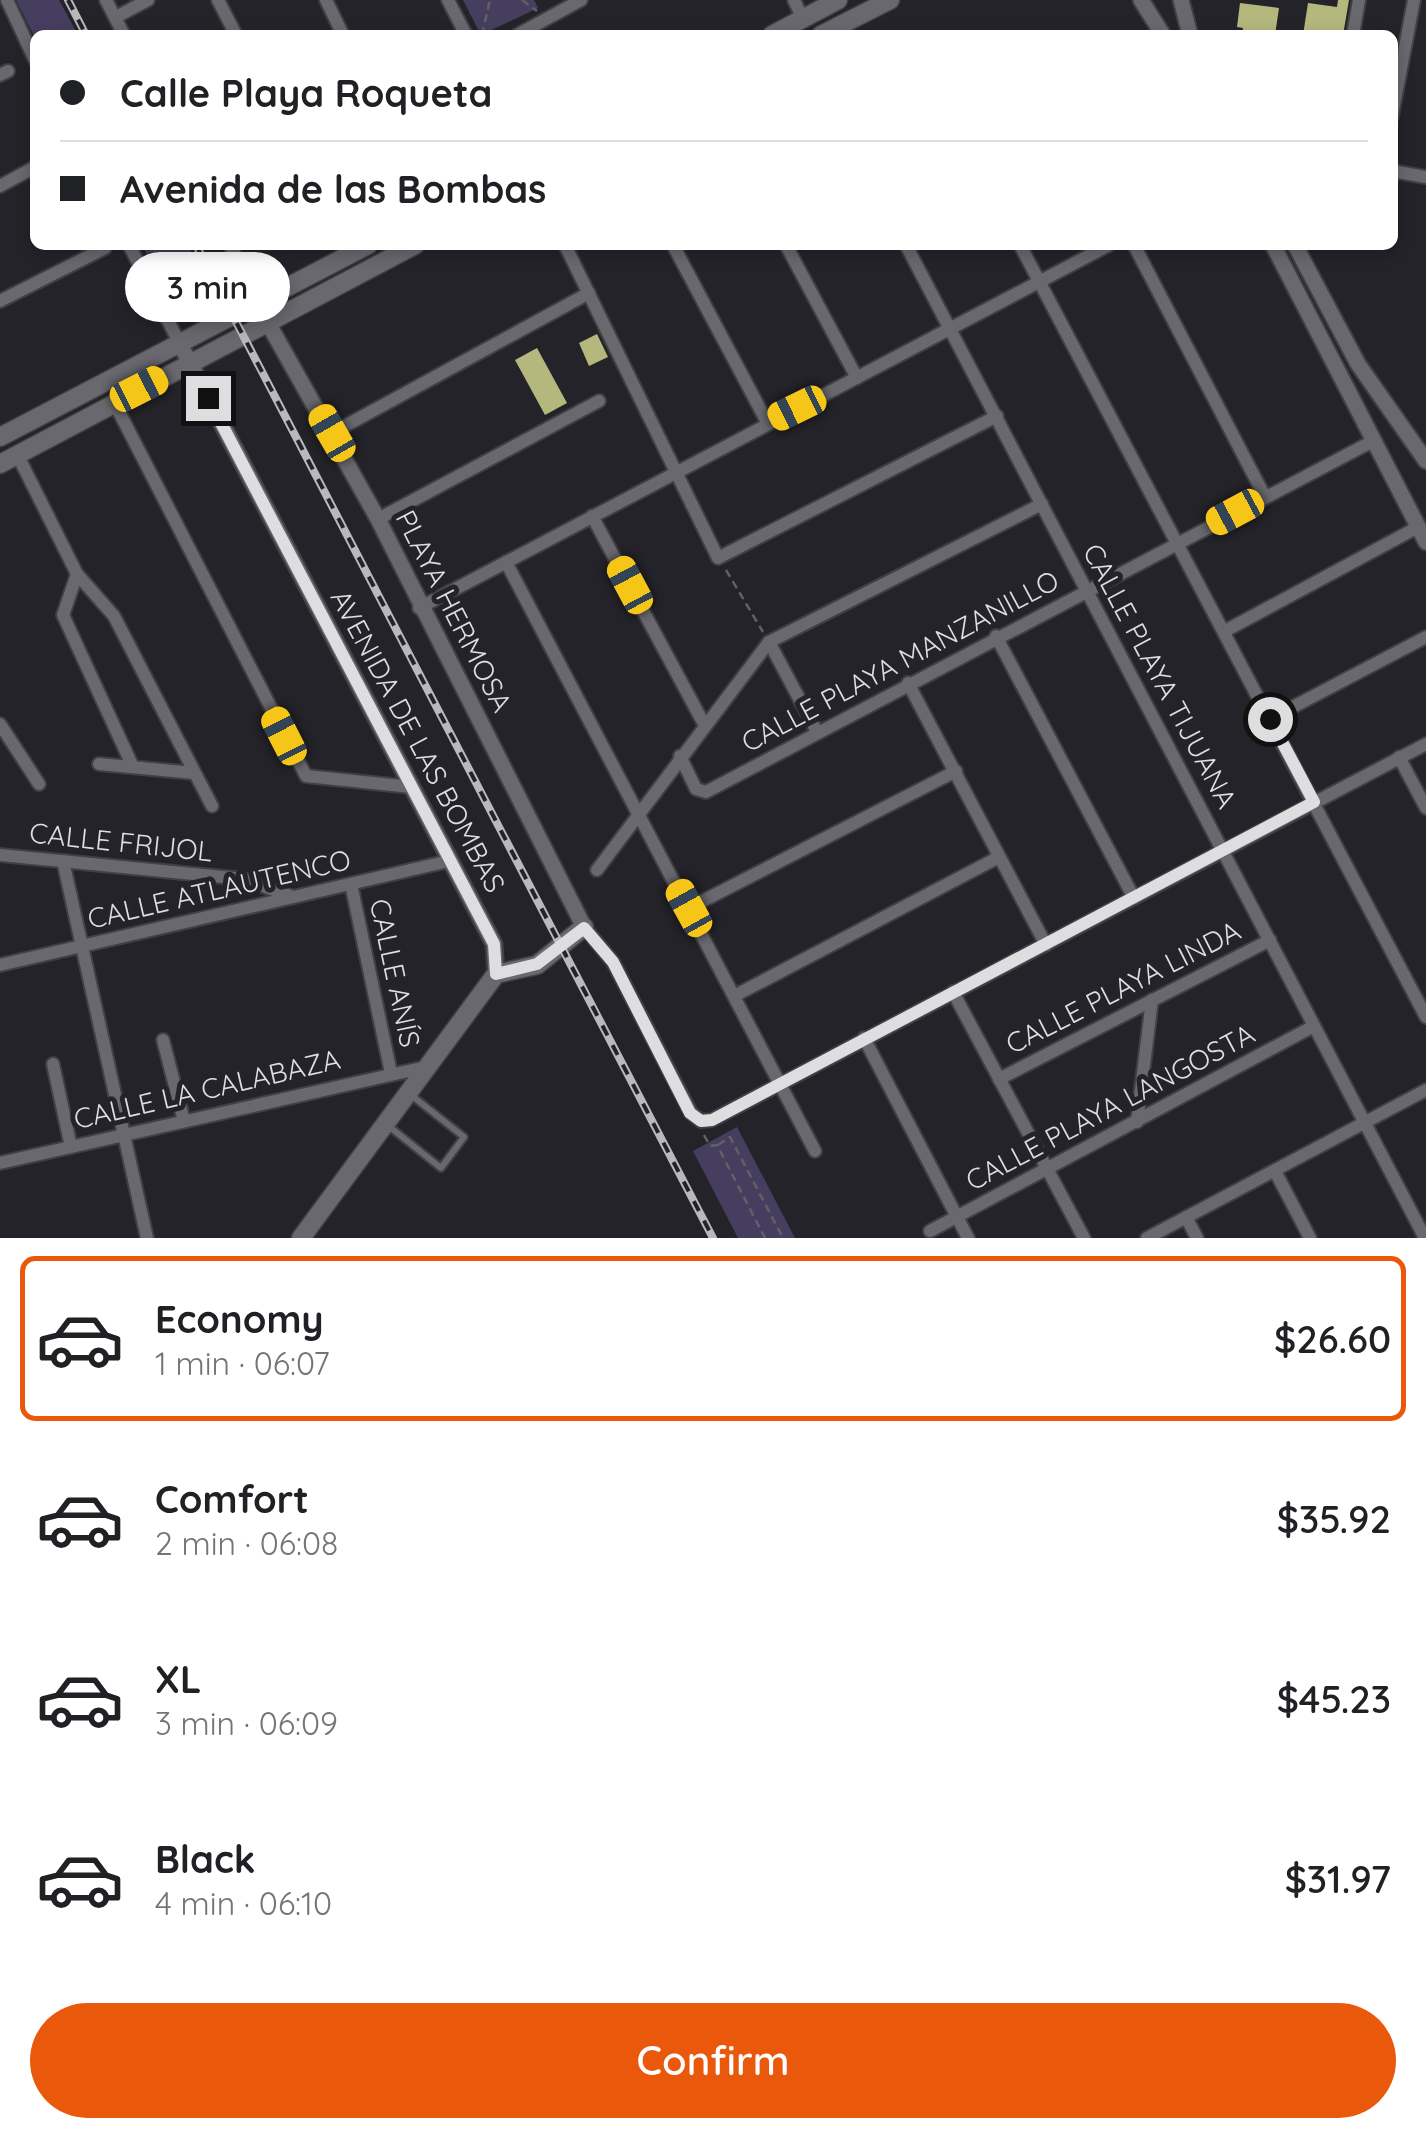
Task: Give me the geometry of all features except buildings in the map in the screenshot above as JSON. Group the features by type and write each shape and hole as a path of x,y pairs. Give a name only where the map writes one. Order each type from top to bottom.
{"main road":[{"path":"781,30 838,0"},
{"path":"831,30 890,0"},
{"path":"0,437 258,302 345,250"},
{"path":"0,464 406,250"},
{"path":"301,1238 496,974 537,964 584,928"}],"street":[{"path":"6,0 30,50"},
{"path":"106,0 122,30"},
{"path":"116,18 148,0"},
{"path":"218,0 233,30"},
{"path":"326,0 341,30"},
{"path":"448,0 463,30"},
{"path":"526,30 581,0"},
{"path":"794,0 803,18"},
{"path":"1141,0 1160,30"},
{"path":"1182,0 1189,30"},
{"path":"1355,30 1359,0"},
{"path":"1398,68 1414,0"},
{"path":"0,186 30,170"},
{"path":"1398,173 1426,177"},
{"path":"0,301 101,250"},
{"name":"AVENIDA DE LAS BOMBAS","path":"131,250 494,944 496,974"},
{"path":"232,250 258,302"},
{"path":"568,250 718,558 996,416"},
{"path":"676,250 767,422"},
{"path":"789,250 857,378"},
{"name":"CALLE PLAYA TIJUANA","path":"909,250 1425,1238"},
{"path":"1022,250 1426,1018"},
{"path":"420,608 1099,250"},
{"path":"1137,250 1265,497"},
{"path":"1225,631 1422,534 1276,250"},
{"path":"1298,250 1344,341 1386,408 1426,461"},
{"path":"332,433 589,293"},
{"name":"PLAYA HERMOSA","path":"268,323 378,518 584,928 613,962 690,1113 701,1121"},
{"path":"378,518 599,401"},
{"path":"114,402 306,776 410,787"},
{"path":"1369,434 1386,408"},
{"name":"CALLE PLAYA MANZANILLO","path":"680,756 696,789 706,792 1265,497 1369,434"},
{"path":"18,454 77,574 114,616 212,806"},
{"path":"597,870 769,642 1042,504"},
{"path":"592,516 704,724"},
{"path":"506,562 815,1151"},
{"path":"77,574 62,615 133,766"},
{"path":"996,636 1134,898"},
{"path":"1270,719 1426,637"},
{"path":"769,642 817,732"},
{"path":"908,684 1046,944"},
{"path":"0,724 6,748 39,784"},
{"path":"701,1121 712,1120 1426,744"},
{"path":"1399,757 1426,808"},
{"path":"99,764 194,773"},
{"path":"689,908 956,771"},
{"name":"CALLE FRIJOL","path":"0,855 244,879 294,897"},
{"path":"736,995 999,857"},
{"path":"63,861 147,1238"},
{"name":"CALLE ATLAUTENCO","path":"0,966 449,861"},
{"name":"CALLE ANÍS","path":"351,884 391,1073"},
{"name":"CALLE PLAYA LINDA","path":"998,1079 1270,940"},
{"path":"953,992 1084,1238"},
{"path":"1137,1122 1152,1000"},
{"name":"CALLE PLAYA LANGOSTA","path":"930,1231 1314,1026"},
{"path":"864,1038 968,1238"},
{"path":"164,1040 184,1121"},
{"path":"53,1064 71,1146"},
{"name":"CALLE LA CALABAZA","path":"0,1163 426,1067"},
{"path":"1147,1238 1426,1090"},
{"path":"1275,1171 1310,1238"},
{"path":"1186,1216 1197,1238"}],"lane":[{"path":"385,1123 441,1168 464,1138 408,1092"}],"path":[{"path":"483,30 490,0"},
{"path":"718,558 769,642"},
{"path":"701,1121 710,1146 730,1138 783,1238"},
{"path":"717,1145 765,1238"}],"shaded area":[{"path":"16,0 59,0 75,30 31,30"},
{"path":"463,0 534,0 538,8 492,30 478,30"},
{"path":"145,250 191,250 220,307 189,322 183,320"},
{"path":"737,1127 795,1238 738,1238 693,1151"}],"railway":[{"path":"68,0 83,30"},
{"path":"199,250 713,1238"}],"route":[{"path":"208,398 494,944 496,974 537,964 584,928 613,962 690,1113 701,1121 712,1120 1314,802 1270,719"}]}
